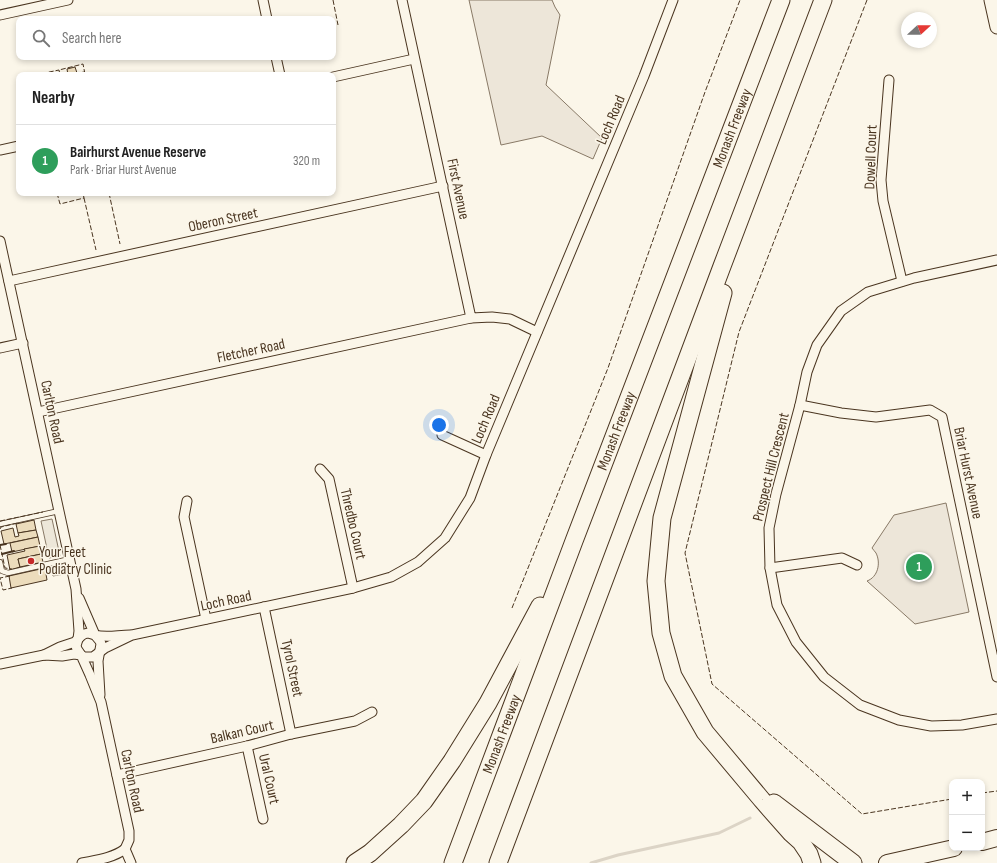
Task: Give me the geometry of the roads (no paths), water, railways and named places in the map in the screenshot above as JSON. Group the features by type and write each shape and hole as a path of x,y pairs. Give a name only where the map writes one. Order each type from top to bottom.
{"highway":[{"name":"Monash Freeway","path":"453,863 574,541 781,0"},
{"path":"498,863 823,0"},
{"path":"751,189 662,518 656,581 661,633 673,676 704,732 791,833 801,842 809,854 812,863"},
{"path":"355,863 370,853 401,825 424,801 452,761 488,703 574,541"},
{"path":"762,800 774,803 853,863"},
{"path":"985,841 997,838"},
{"path":"887,863 949,849"}],"main road":[{"path":"991,0 997,26"}],"street":[{"path":"0,15 68,0"},
{"path":"263,0 267,16"},
{"name":"First Avenue","path":"402,0 471,318"},
{"name":"Loch Road","path":"99,652 132,636 353,588 391,577 418,562 445,538 470,498 486,455 644,76 673,0"},
{"path":"277,60 279,72"},
{"path":"336,76 414,60"},
{"name":"Dowell Court","path":"889,80 881,180 883,201 902,281"},
{"path":"0,150 16,147"},
{"name":"Oberon Street","path":"9,281 442,186"},
{"name":"Carlton Road","path":"0,241 76,589 79,631 78,639"},
{"name":"Prospect Hill Crescent","path":"997,260 902,281 868,292 841,312 817,345 807,372 800,405 776,494 769,528 770,568 777,605 796,642 824,677 860,705 899,720 931,726 962,725 997,719"},
{"path":"471,318 492,317 510,319 537,332"},
{"name":"Fletcher Road","path":"38,412 471,318"},
{"path":"0,348 23,343"},
{"name":"Briar Hurst Avenue","path":"800,405 841,413 876,417 930,410 942,417 997,677"},
{"path":"442,435 486,455"},
{"name":"Thredbo Court","path":"320,469 329,479 353,588"},
{"path":"186,500 184,518 206,619"},
{"path":"770,568 842,558 857,565"},
{"name":"Carlton Road","path":"76,589 95,635"},
{"name":"Tyrol Street","path":"264,607 291,734"},
{"path":"0,664 44,655 62,656 74,654 84,657 93,657 99,652 101,644 95,635 88,633 81,636 75,642 44,655"},
{"name":"Loch Road","path":"95,635 103,637 132,636"},
{"path":"78,639 76,646 81,655"},
{"name":"Carlton Road","path":"99,652 98,661 101,702 129,831 130,840 125,849"},
{"name":"Carlton Road","path":"81,655 101,702"},
{"name":"Balkan Court","path":"117,775 247,746 291,734 355,721 372,712"},
{"name":"Ural Court","path":"247,746 263,819"},
{"path":"82,863 111,856 120,853 125,849 131,863"}],"lane":[{"path":"0,524 59,511"},
{"path":"0,562 2,571 8,573 70,559"}],"waterway":[{"path":"591,863 618,855 719,833 750,818"}],"place":[{"name":"Your Feet Podiatry Clinic","path":"31,561"},
{"name":"Bairhurst Avenue Reserve","path":"919,567"}]}
